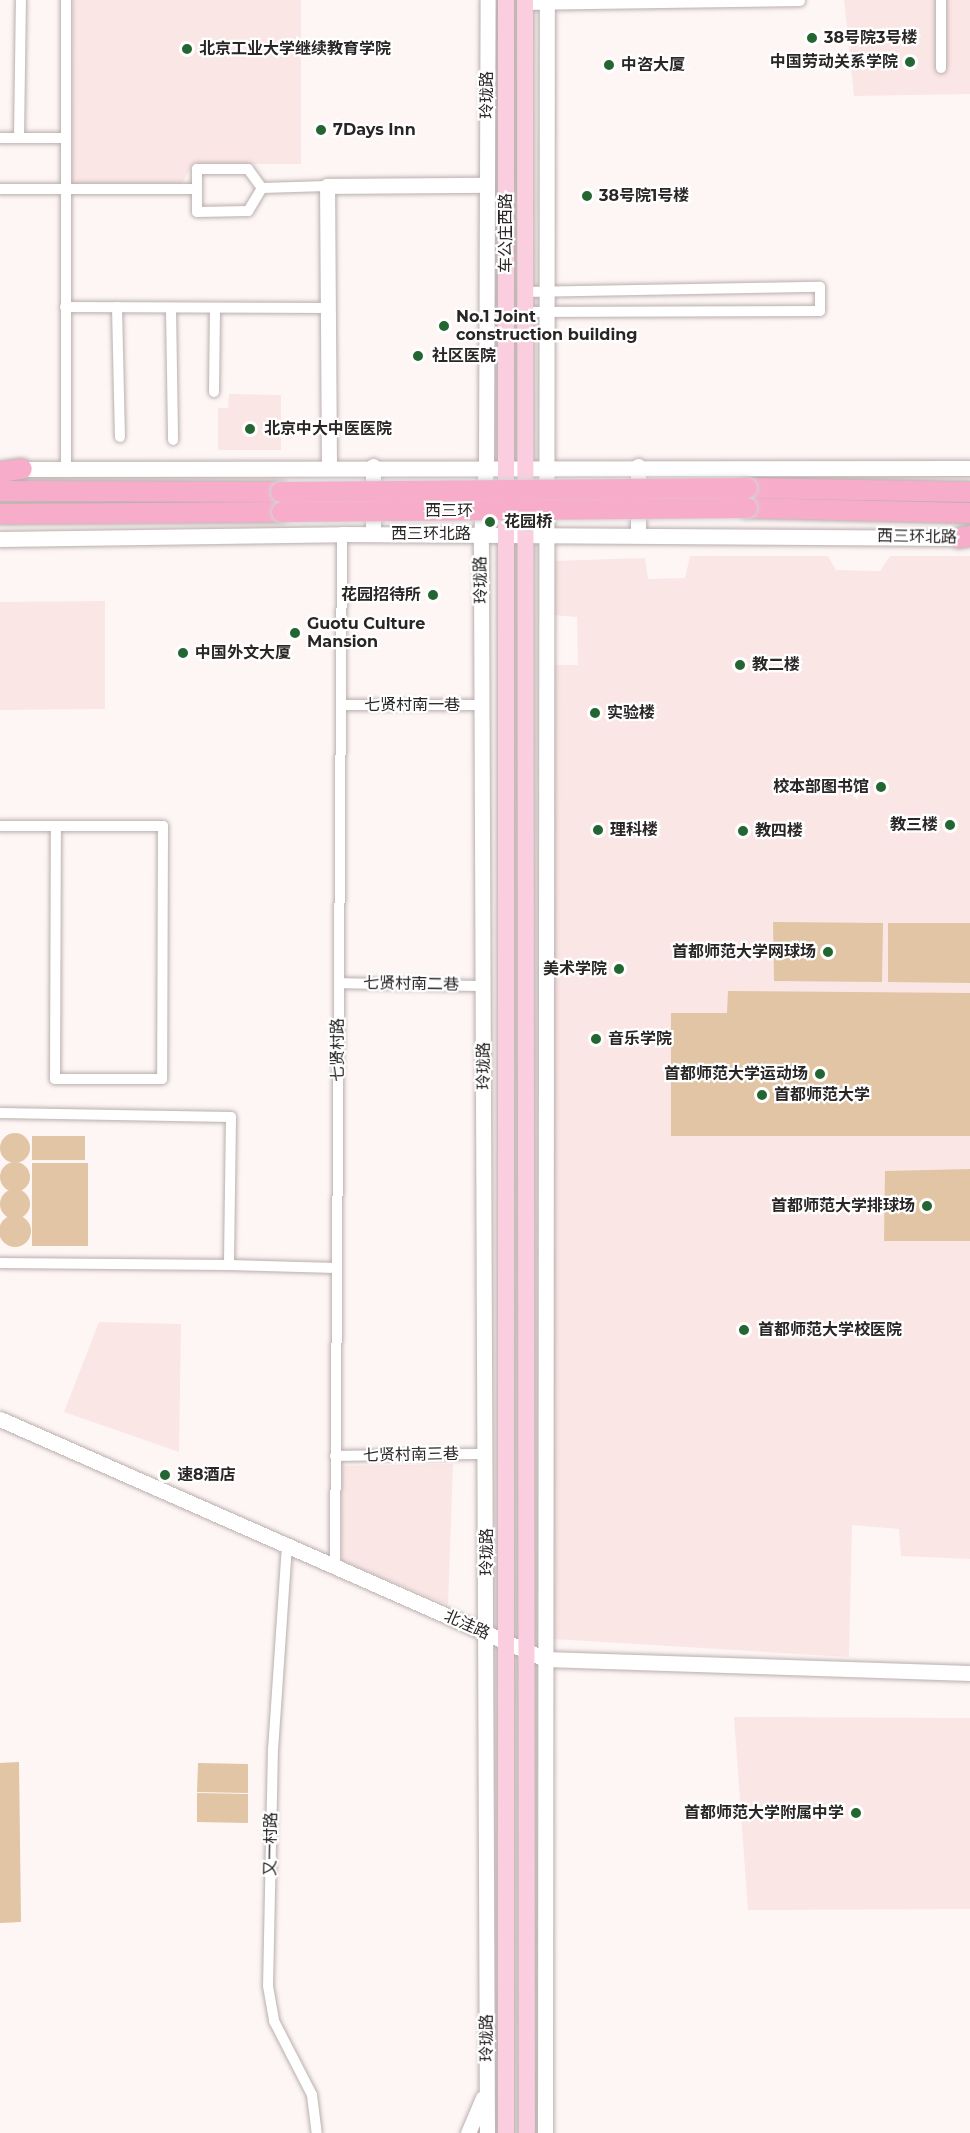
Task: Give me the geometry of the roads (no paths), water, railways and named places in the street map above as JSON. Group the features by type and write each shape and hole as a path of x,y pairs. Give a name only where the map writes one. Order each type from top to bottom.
{"highway":[{"path":"0,470 22,469"},
{"name":"西三环","path":"0,491 747,498 970,513"},
{"name":"西三环","path":"0,514 282,512 970,492"}],"main road":[{"name":"车公庄西路","path":"505,498 506,0"},
{"name":"车公庄西路","path":"524,535 525,2"},
{"name":"玲珑路","path":"505,498 506,2133"},
{"path":"524,535 527,2133"}],"street":[{"path":"19,138 21,0"},
{"path":"66,0 64,190 66,469"},
{"path":"941,0 941,68"},
{"name":"玲珑路","path":"487,1 486,465 481,535 488,1634 487,2133"},
{"path":"525,2 801,1"},
{"path":"545,2133 550,498 547,2"},
{"path":"0,138 65,138"},
{"path":"248,169 262,188 248,211 196,212 197,170 248,169"},
{"path":"262,188 487,185"},
{"path":"327,186 329,467"},
{"path":"0,189 196,189"},
{"path":"524,292 820,287 820,311 524,312"},
{"path":"65,307 328,309"},
{"path":"117,307 120,437"},
{"path":"171,308 173,440"},
{"path":"214,392 215,308"},
{"path":"22,469 486,465 970,468"},
{"path":"373,466 373,534"},
{"path":"396,534 420,500 597,497 617,466"},
{"path":"638,466 638,533"},
{"name":"西三环北路","path":"0,540 342,534 638,533 966,537"},
{"name":"七贤村路","path":"335,1566 342,534"},
{"name":"七贤村南一巷","path":"341,705 482,705"},
{"path":"0,826 56,826 163,826 162,1079 55,1079 56,826"},
{"name":"七贤村南二巷","path":"339,983 484,986"},
{"path":"0,1113 231,1117 229,1265"},
{"path":"0,1263 336,1268"},
{"name":"北洼路","path":"0,1419 545,1659 970,1673"},
{"name":"七贤村南三巷","path":"335,1456 487,1454"},
{"name":"又一村路","path":"287,1545 275,1703 268,1986 274,2021 312,2095 317,2133"},
{"path":"488,1925 506,1874"},
{"path":"527,1886 547,1956"},
{"path":"468,2133 487,2086"},
{"path":"545,2115 556,2133"}],"place":[{"name":"38号院3号楼","path":"812,38"},
{"name":"北京工业大学继续教育学院","path":"187,49"},
{"name":"中国劳动关系学院","path":"910,62"},
{"name":"中咨大厦","path":"609,65"},
{"name":"7Days Inn","path":"321,130"},
{"name":"38号院1号楼","path":"587,196"},
{"name":"No.1 Joint construction building","path":"444,326"},
{"name":"社区医院","path":"418,356"},
{"name":"北京中大中医医院","path":"250,429"},
{"name":"花园桥","path":"490,522"},
{"name":"花园招待所","path":"433,595"},
{"name":"Guotu Culture Mansion","path":"295,633"},
{"name":"中国外文大厦","path":"183,653"},
{"name":"教二楼","path":"740,665"},
{"name":"实验楼","path":"595,713"},
{"name":"校本部图书馆","path":"881,787"},
{"name":"教三楼","path":"950,825"},
{"name":"理科楼","path":"598,830"},
{"name":"教四楼","path":"743,831"},
{"name":"首都师范大学网球场","path":"828,952"},
{"name":"美术学院","path":"619,969"},
{"name":"音乐学院","path":"596,1039"},
{"name":"首都师范大学运动场","path":"820,1074"},
{"name":"首都师范大学","path":"762,1095"},
{"name":"首都师范大学排球场","path":"927,1206"},
{"name":"首都师范大学校医院","path":"744,1330"},
{"name":"速8酒店","path":"165,1475"},
{"name":"首都师范大学附属中学","path":"856,1813"}]}
